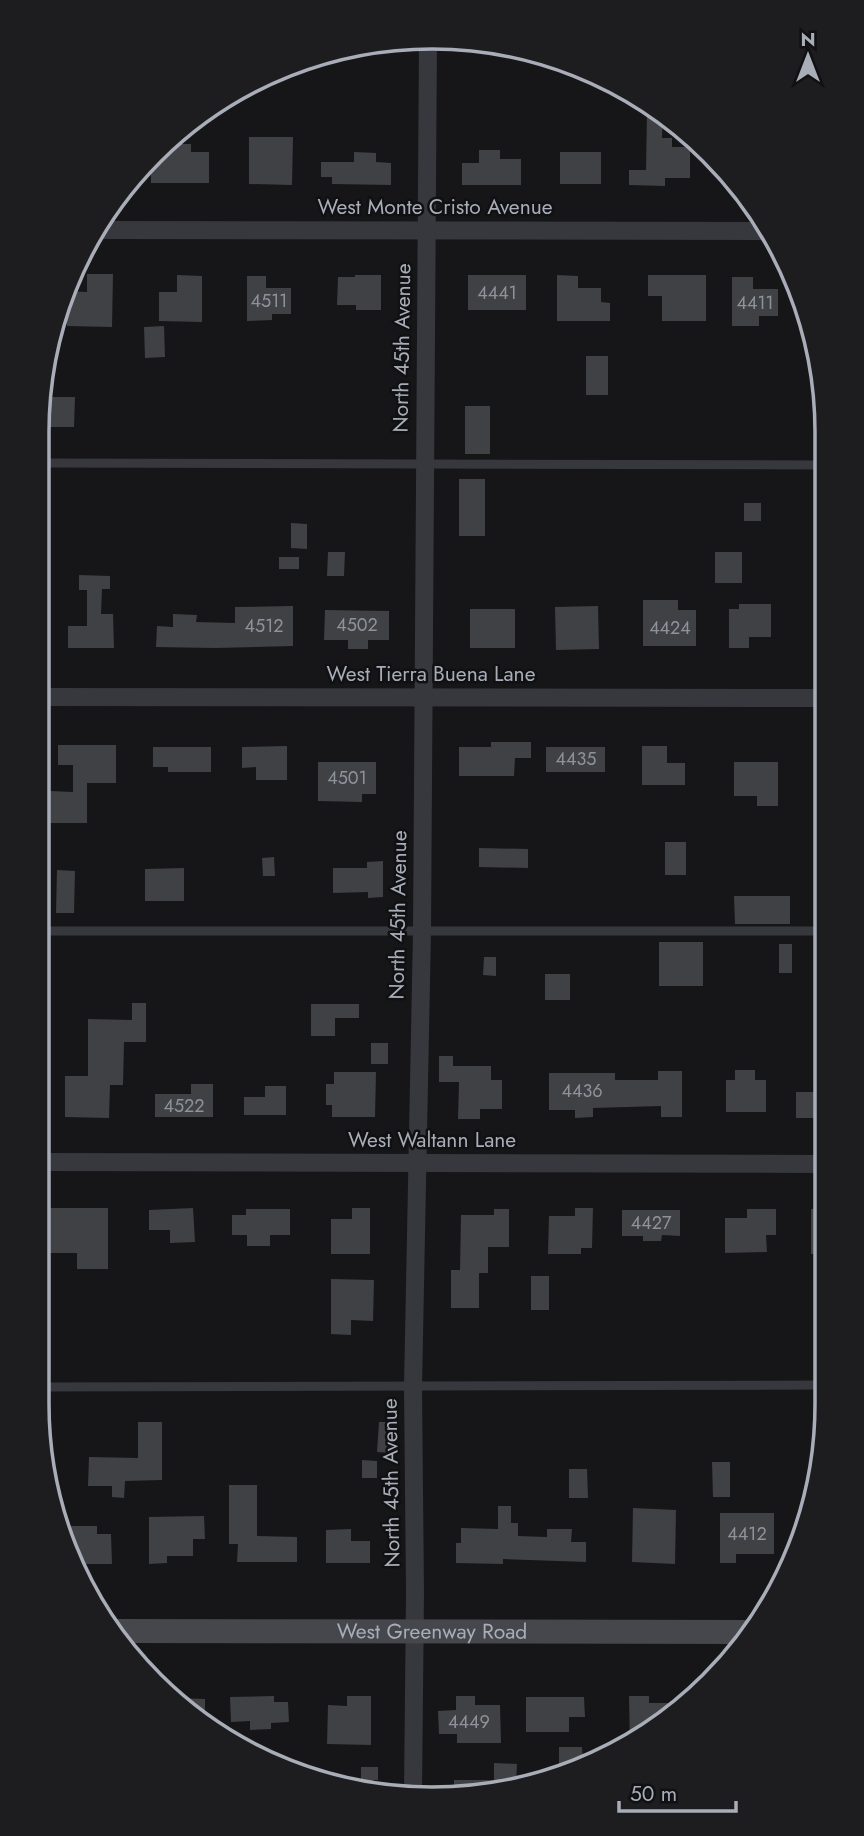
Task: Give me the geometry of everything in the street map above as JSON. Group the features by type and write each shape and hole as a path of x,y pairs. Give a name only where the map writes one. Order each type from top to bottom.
{"main road":[{"name":"West Greenway Road","path":"123,1630 740,1632"}],"street":[{"name":"North 45th Avenue","path":"413,1786 413,1387 422,930 423,464 428,49"},
{"name":"West Monte Cristo Avenue","path":"107,230 758,231"},
{"name":"West Tierra Buena Lane","path":"49,697 815,698"},
{"name":"West Waltann Lane","path":"49,1162 815,1164"}],"lane":[{"path":"49,463 815,465"},
{"path":"49,931 815,931"},
{"path":"49,1387 815,1385"}],"building":[{"path":"647,115 662,126 662,138 672,138 672,147 690,149 690,178 665,178 665,186 629,185 629,170 646,170"},
{"path":"249,137 293,137 292,185 249,184"},
{"path":"179,144 191,144 191,152 209,152 209,183 151,183 151,172"},
{"path":"479,150 500,150 500,159 521,159 521,185 462,185 462,163 479,163"},
{"path":"354,152 376,153 376,162 391,163 391,185 332,184 332,177 321,177 321,162 354,162"},
{"path":"560,152 601,152 601,184 560,184"},
{"path":"87,274 113,274 112,327 67,326 67,316 76,291 87,292"},
{"path":"177,275 202,276 202,322 159,321 159,292 177,292"},
{"path":"381,275 381,310 356,310 356,305 337,305 338,277"},
{"path":"468,275 526,275 526,310 468,310"},
{"path":"557,275 578,276 578,288 601,288 601,302 610,303 610,321 557,321"},
{"path":"648,275 706,275 706,321 662,321 662,296 648,296"},
{"path":"247,276 266,276 266,288 291,288 291,314 272,314 272,320 247,321"},
{"path":"732,277 753,277 753,289 778,289 778,316 759,316 759,326 732,326"},
{"path":"164,326 165,357 145,358 144,327"},
{"path":"586,356 608,356 608,395 586,395"},
{"path":"51,397 75,397 74,427 50,427"},
{"path":"465,406 490,406 490,454 465,454"},
{"path":"459,479 485,479 485,536 459,536"},
{"path":"744,503 761,503 761,521 744,521"},
{"path":"291,523 307,524 307,549 291,548"},
{"path":"328,552 345,552 344,576 327,576"},
{"path":"715,552 742,552 742,583 715,583"},
{"path":"279,557 299,557 299,569 279,569"},
{"path":"79,575 110,576 110,589 102,589 101,614 113,614 114,648 68,648 68,626 87,626 87,590 79,590"},
{"path":"643,600 678,600 678,610 696,610 696,646 643,646"},
{"path":"739,604 771,604 771,637 749,637 749,648 729,648 729,609 739,609"},
{"path":"293,606 293,646 156,647 157,626 173,627 173,614 197,615 196,622 235,623 235,607"},
{"path":"598,606 599,649 556,650 555,607"},
{"path":"470,609 515,609 515,648 470,648"},
{"path":"325,610 389,611 389,640 368,640 368,649 348,649 348,640 324,640"},
{"path":"491,742 531,742 531,758 515,758 514,776 459,776 459,747 491,747"},
{"path":"58,745 116,745 116,783 87,783 87,823 50,823 50,791 73,792 73,765 58,765"},
{"path":"287,746 287,780 256,780 256,767 242,768 242,747"},
{"path":"642,746 667,746 667,763 685,763 685,785 642,785"},
{"path":"153,747 211,747 211,772 168,772 168,767 153,767"},
{"path":"546,747 605,747 605,772 546,772"},
{"path":"318,762 376,762 376,794 362,794 362,802 318,801"},
{"path":"734,762 778,762 778,806 757,806 757,796 734,796"},
{"path":"665,842 686,842 686,875 665,875"},
{"path":"479,848 528,849 528,868 479,867"},
{"path":"274,857 275,876 263,876 262,858"},
{"path":"383,861 383,897 368,898 368,892 333,893 333,868 367,868 367,862"},
{"path":"184,868 184,901 145,901 145,869"},
{"path":"57,870 75,871 74,913 56,913"},
{"path":"734,896 790,896 790,924 735,924"},
{"path":"659,942 703,942 703,986 659,986"},
{"path":"779,944 792,944 792,973 779,973"},
{"path":"484,957 496,957 496,976 483,975"},
{"path":"545,974 570,974 570,1000 545,1000"},
{"path":"132,1003 146,1003 146,1042 124,1042 123,1085 110,1085 109,1118 65,1117 65,1076 88,1076 88,1019 132,1020"},
{"path":"311,1004 359,1004 359,1018 335,1018 335,1036 311,1036"},
{"path":"371,1043 388,1043 388,1064 371,1064"},
{"path":"439,1056 453,1056 453,1066 491,1066 491,1080 502,1080 502,1109 480,1109 480,1119 458,1119 459,1082 439,1082"},
{"path":"735,1070 755,1070 755,1080 766,1080 766,1112 726,1112 726,1080 735,1080"},
{"path":"658,1071 682,1071 682,1117 661,1117 661,1106 593,1108 593,1117 575,1118 575,1110 549,1110 549,1073 615,1073 615,1080 658,1080"},
{"path":"334,1072 376,1072 375,1117 332,1117 332,1105 326,1105 326,1084 334,1084"},
{"path":"191,1084 213,1084 213,1117 155,1117 155,1094 191,1094"},
{"path":"265,1086 286,1086 286,1115 244,1115 244,1097 265,1097"},
{"path":"796,1092 815,1092 815,1118 796,1118"},
{"path":"49,1208 108,1208 108,1269 77,1269 77,1253 49,1253"},
{"path":"193,1208 195,1242 170,1243 170,1230 149,1230 149,1210"},
{"path":"352,1208 370,1208 370,1254 331,1254 331,1219 352,1219"},
{"path":"575,1208 593,1208 592,1248 581,1248 581,1254 548,1254 549,1216 575,1216"},
{"path":"246,1209 290,1209 290,1235 270,1235 270,1246 247,1246 247,1235 232,1235 232,1215 246,1215"},
{"path":"494,1209 509,1209 509,1247 488,1247 488,1273 479,1273 479,1308 451,1308 451,1270 460,1270 461,1215 494,1215"},
{"path":"747,1209 776,1209 776,1235 766,1235 767,1252 725,1253 725,1218 747,1218"},
{"path":"811,1209 815,1209 815,1254 811,1254"},
{"path":"622,1210 680,1210 680,1236 662,1235 661,1241 643,1241 643,1236 622,1236"},
{"path":"531,1276 549,1276 549,1310 531,1310"},
{"path":"331,1279 374,1280 373,1321 351,1320 351,1335 331,1334"},
{"path":"138,1422 162,1422 162,1480 125,1481 124,1498 112,1497 112,1486 88,1486 89,1457 138,1458"},
{"path":"379,1422 393,1422 392,1453 377,1452"},
{"path":"362,1460 377,1461 377,1478 362,1478"},
{"path":"712,1462 730,1462 730,1497 713,1497"},
{"path":"569,1469 587,1469 588,1498 569,1498"},
{"path":"229,1485 257,1485 257,1536 297,1537 297,1562 237,1562 238,1544 229,1544"},
{"path":"498,1506 511,1506 511,1523 518,1523 518,1536 547,1537 547,1529 572,1529 571,1542 586,1542 586,1562 503,1559 503,1564 456,1563 456,1543 461,1543 461,1528 498,1529"},
{"path":"633,1508 676,1510 675,1564 632,1562"},
{"path":"720,1513 774,1513 774,1554 736,1554 736,1563 720,1563"},
{"path":"204,1516 205,1539 193,1539 193,1556 167,1556 167,1563 149,1564 149,1517"},
{"path":"69,1526 97,1526 97,1534 111,1534 112,1564 84,1564"},
{"path":"351,1529 351,1541 370,1541 370,1563 326,1563 326,1530"},
{"path":"274,1696 274,1702 288,1702 289,1722 271,1723 271,1729 250,1730 250,1721 231,1722 230,1697"},
{"path":"347,1696 371,1696 371,1745 327,1744 328,1705 347,1706"},
{"path":"456,1696 475,1696 475,1705 500,1705 501,1743 457,1743 457,1734 439,1734 438,1711 456,1710"},
{"path":"629,1696 649,1696 649,1703 671,1703 665,1708 630,1732"},
{"path":"526,1697 584,1697 585,1717 569,1717 569,1732 526,1732"},
{"path":"187,1698 205,1699 205,1712"},
{"path":"559,1747 582,1747 583,1756 559,1766"},
{"path":"494,1763 517,1764 516,1778 454,1786 454,1780 494,1780"},
{"path":"361,1767 378,1767 378,1780 373,1780 373,1783 361,1781"}]}
